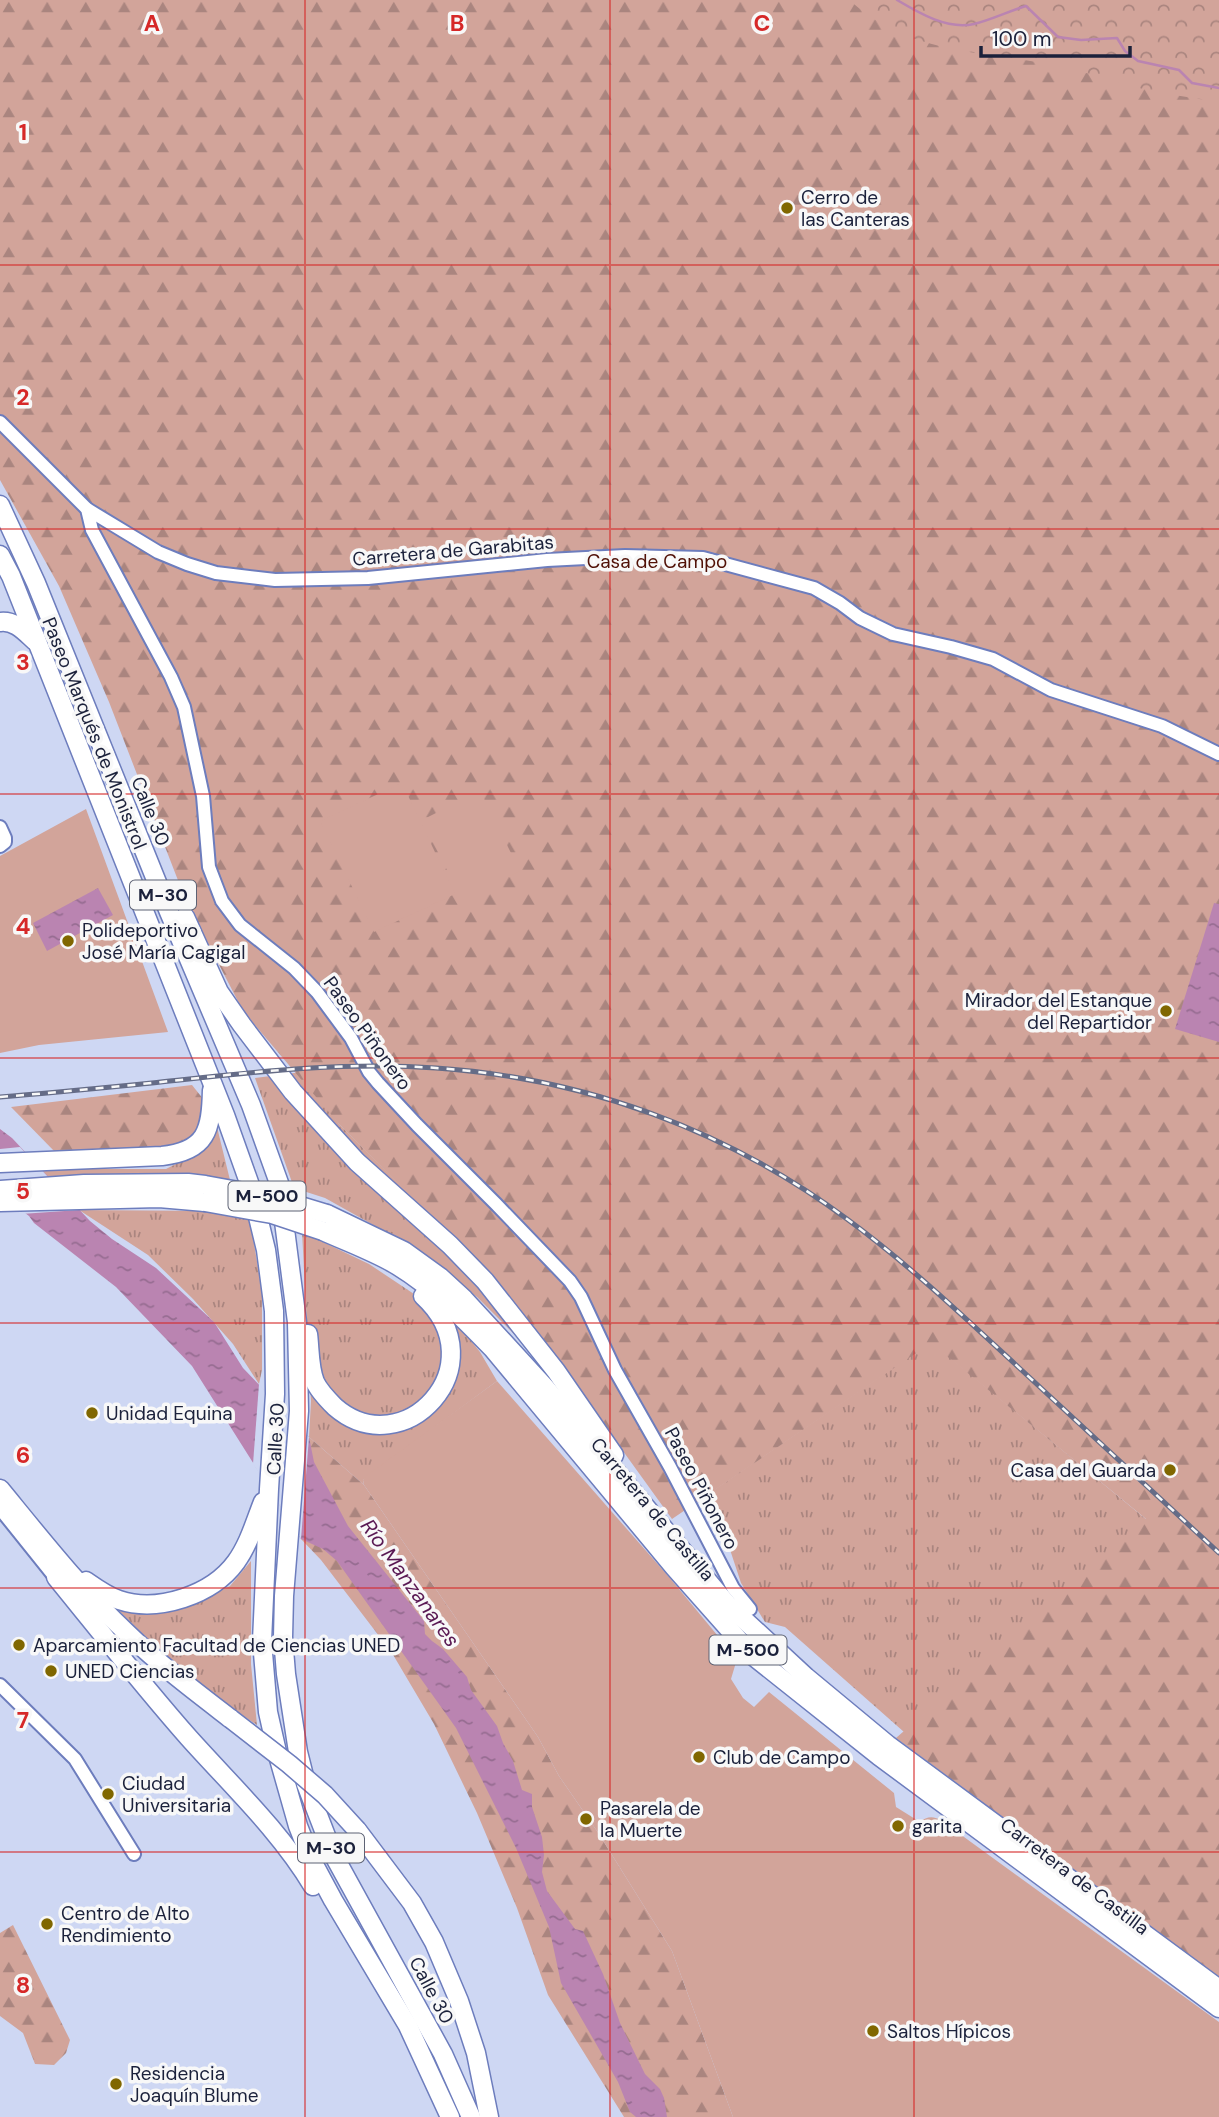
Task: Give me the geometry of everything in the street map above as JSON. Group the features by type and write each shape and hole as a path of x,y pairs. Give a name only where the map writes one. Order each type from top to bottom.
{"highway":[{"name":"Paseo Marqués de Monistrol","path":"0,505 36,583 107,757"},
{"name":"Paseo Marqués de Monistrol","path":"0,555 212,1083"},
{"path":"0,577 8,597 0,614"},
{"path":"0,622 5,621 21,628 36,642"},
{"name":"Calle 30","path":"107,757 251,1105 279,1183 297,1322 299,1411 284,1596 284,1650 298,1752 306,1784 333,1854 443,2054 471,2117"},
{"path":"107,757 157,854 214,980 242,1025 293,1092 357,1162 450,1245 485,1281 556,1371 687,1558"},
{"name":"Calle 30","path":"212,1083 251,1188 267,1250 274,1311 276,1368 262,1641 268,1712 277,1752 298,1826 311,1859 398,2010 430,2070 450,2117"},
{"path":"0,1163 183,1153 200,1143 206,1135 211,1114 212,1083"},
{"name":"Carretera de Castilla","path":"0,1189 84,1184 188,1183 205,1194"},
{"path":"279,1183 298,1255 315,1381 331,1403 357,1421 387,1424 414,1416 430,1403 447,1380 451,1358 450,1336 442,1319 426,1298 328,1227"},
{"name":"Carretera de Castilla","path":"0,1205 205,1194 271,1197 416,1278 463,1318 493,1349 674,1567 752,1656 878,1756 1219,2008"},
{"name":"Carretera de Castilla","path":"328,1227 404,1251 440,1277 464,1299 544,1386 727,1604 806,1677 888,1745 1219,1989"},
{"path":"0,1489 80,1585 127,1633 177,1678 307,1779 357,1830 387,1866 434,1942 459,2001 476,2053 489,2117"},
{"path":"33,1530 99,1591 121,1601 153,1604 181,1600 205,1590 237,1562 269,1489"},
{"path":"56,1577 149,1692 272,1829 301,1866 371,1980 398,2010"}],"main road":[{"path":"0,1507 56,1577"}],"street":[{"name":"Paseo Piñonero","path":"0,422 87,509 92,530 171,677 184,707 203,796 211,879 222,901 240,925 294,968 317,992 351,1038 369,1072 392,1099 570,1282 581,1297 615,1370 670,1466 733,1588 750,1609"},
{"name":"Carretera de Garabitas","path":"87,509 158,552 187,564 216,573 275,580 368,578 547,560 625,556 702,558 814,589 860,618 893,634 993,659 1051,690 1162,726 1219,754"},
{"path":"0,827 5,842 0,846"},
{"path":"0,1685 75,1759 134,1854"}],"green space":[{"name":"Casa de Campo","path":"0,0 1219,0 1219,1978 896,1738 1146,1519 931,1343 672,1519 571,1379 490,1276 339,1124 243,1011 186,901 109,702 59,586 0,480"},
{"path":"849,0 1219,0 1219,102 1139,88 1032,61 925,42 874,19"},
{"path":"402,783 455,894 374,932 320,821"},
{"path":"480,791 520,871 462,900 422,820"},
{"name":"Polideportivo José María Cagigal","path":"86,809 168,1032 39,1045 0,1053 0,856"},
{"path":"302,1072 339,1124 539,1323 519,1339 477,1297 402,1241 325,1198 294,1188 255,1078"},
{"path":"192,1085 204,1100 206,1113 199,1129 184,1142 158,1148 56,1153 11,1107"},
{"path":"217,1127 230,1180 49,1178 41,1169 166,1169 199,1152"},
{"path":"79,1210 214,1211 250,1219 262,1292 262,1370 259,1384 233,1344 193,1299 148,1255"},
{"path":"302,1232 369,1264 456,1322 480,1352 497,1381 363,1480 364,1485 309,1437 311,1401"},
{"path":"931,1342 1147,1520 904,1732 785,1627 765,1622 741,1583 711,1492"},
{"name":"Club de Campo","path":"497,1381 669,1577 737,1659 731,1679 743,1698 754,1707 769,1692 894,1793 896,1807 920,1822 931,1817 942,1821 1219,2022 1219,2117 733,2117 672,1951 559,1776 538,1737 364,1485 366,1476"},
{"path":"309,1437 364,1485 538,1737 559,1776 672,1951 733,2117 624,2117 548,1995 517,1908 477,1813 434,1724 392,1653 321,1560 301,1539"},
{"path":"251,1561 251,1664 257,1725 214,1697 115,1607 165,1612 196,1603 230,1586"},
{"path":"13,1925 70,2040 66,2053 54,2065 35,2064 23,2033 0,2016 0,1933"}],"water":[{"path":"98,888 113,915 47,951 33,923"},
{"path":"1214,903 1219,904 1219,1042 1175,1029"},
{"path":"0,1129 12,1138 90,1221 156,1268 214,1322 243,1368 309,1437 314,1462 348,1526 424,1621 425,1634 443,1649 467,1677 471,1690 497,1726 513,1761 522,1790 532,1794 532,1807 542,1837 542,1872 547,1891 575,1929 583,1931 603,1974 620,2023 645,2074 660,2089 667,2117 636,2117 630,2112 618,2082 561,1983 549,1927 516,1848 456,1728 337,1561 323,1549 301,1539 192,1366 116,1287 0,1194"}],"pier":[{"path":"20,1147 79,1210 21,1214 0,1196 0,1149"},
{"path":"259,1384 309,1437 301,1539 253,1464"}],"waterway":[{"path":"897,0 934,19 954,25 974,24 1026,6 1058,37 1081,40 1117,38 1125,51 1138,61 1179,70 1192,83 1219,88"}],"railway":[{"path":"0,1097 294,1069 400,1066 492,1074 546,1083 652,1114 753,1159 801,1187 869,1236 954,1308 1219,1553"}],"place":[{"name":"Cerro de las Canteras","path":"787,208"},
{"name":"Polideportivo José María Cagigal","path":"68,941"},
{"name":"Mirador del Estanque del Repartidor","path":"1166,1011"},
{"name":"Unidad Equina","path":"92,1413"},
{"name":"Casa del Guarda","path":"1170,1470"},
{"name":"Aparcamiento Facultad de Ciencias UNED","path":"19,1645"},
{"name":"UNED Ciencias","path":"51,1671"},
{"name":"Club de Campo","path":"699,1757"},
{"name":"Ciudad Universitaria","path":"108,1794"},
{"name":"Pasarela de la Muerte","path":"586,1819"},
{"name":"garita","path":"898,1826"},
{"name":"Centro de Alto Rendimiento","path":"47,1924"},
{"name":"Saltos Hípicos","path":"873,2031"},
{"name":"Residencia Joaquín Blume","path":"116,2084"}],"water label":[{"name":"Río Manzanares","path":"410,1583"}]}
